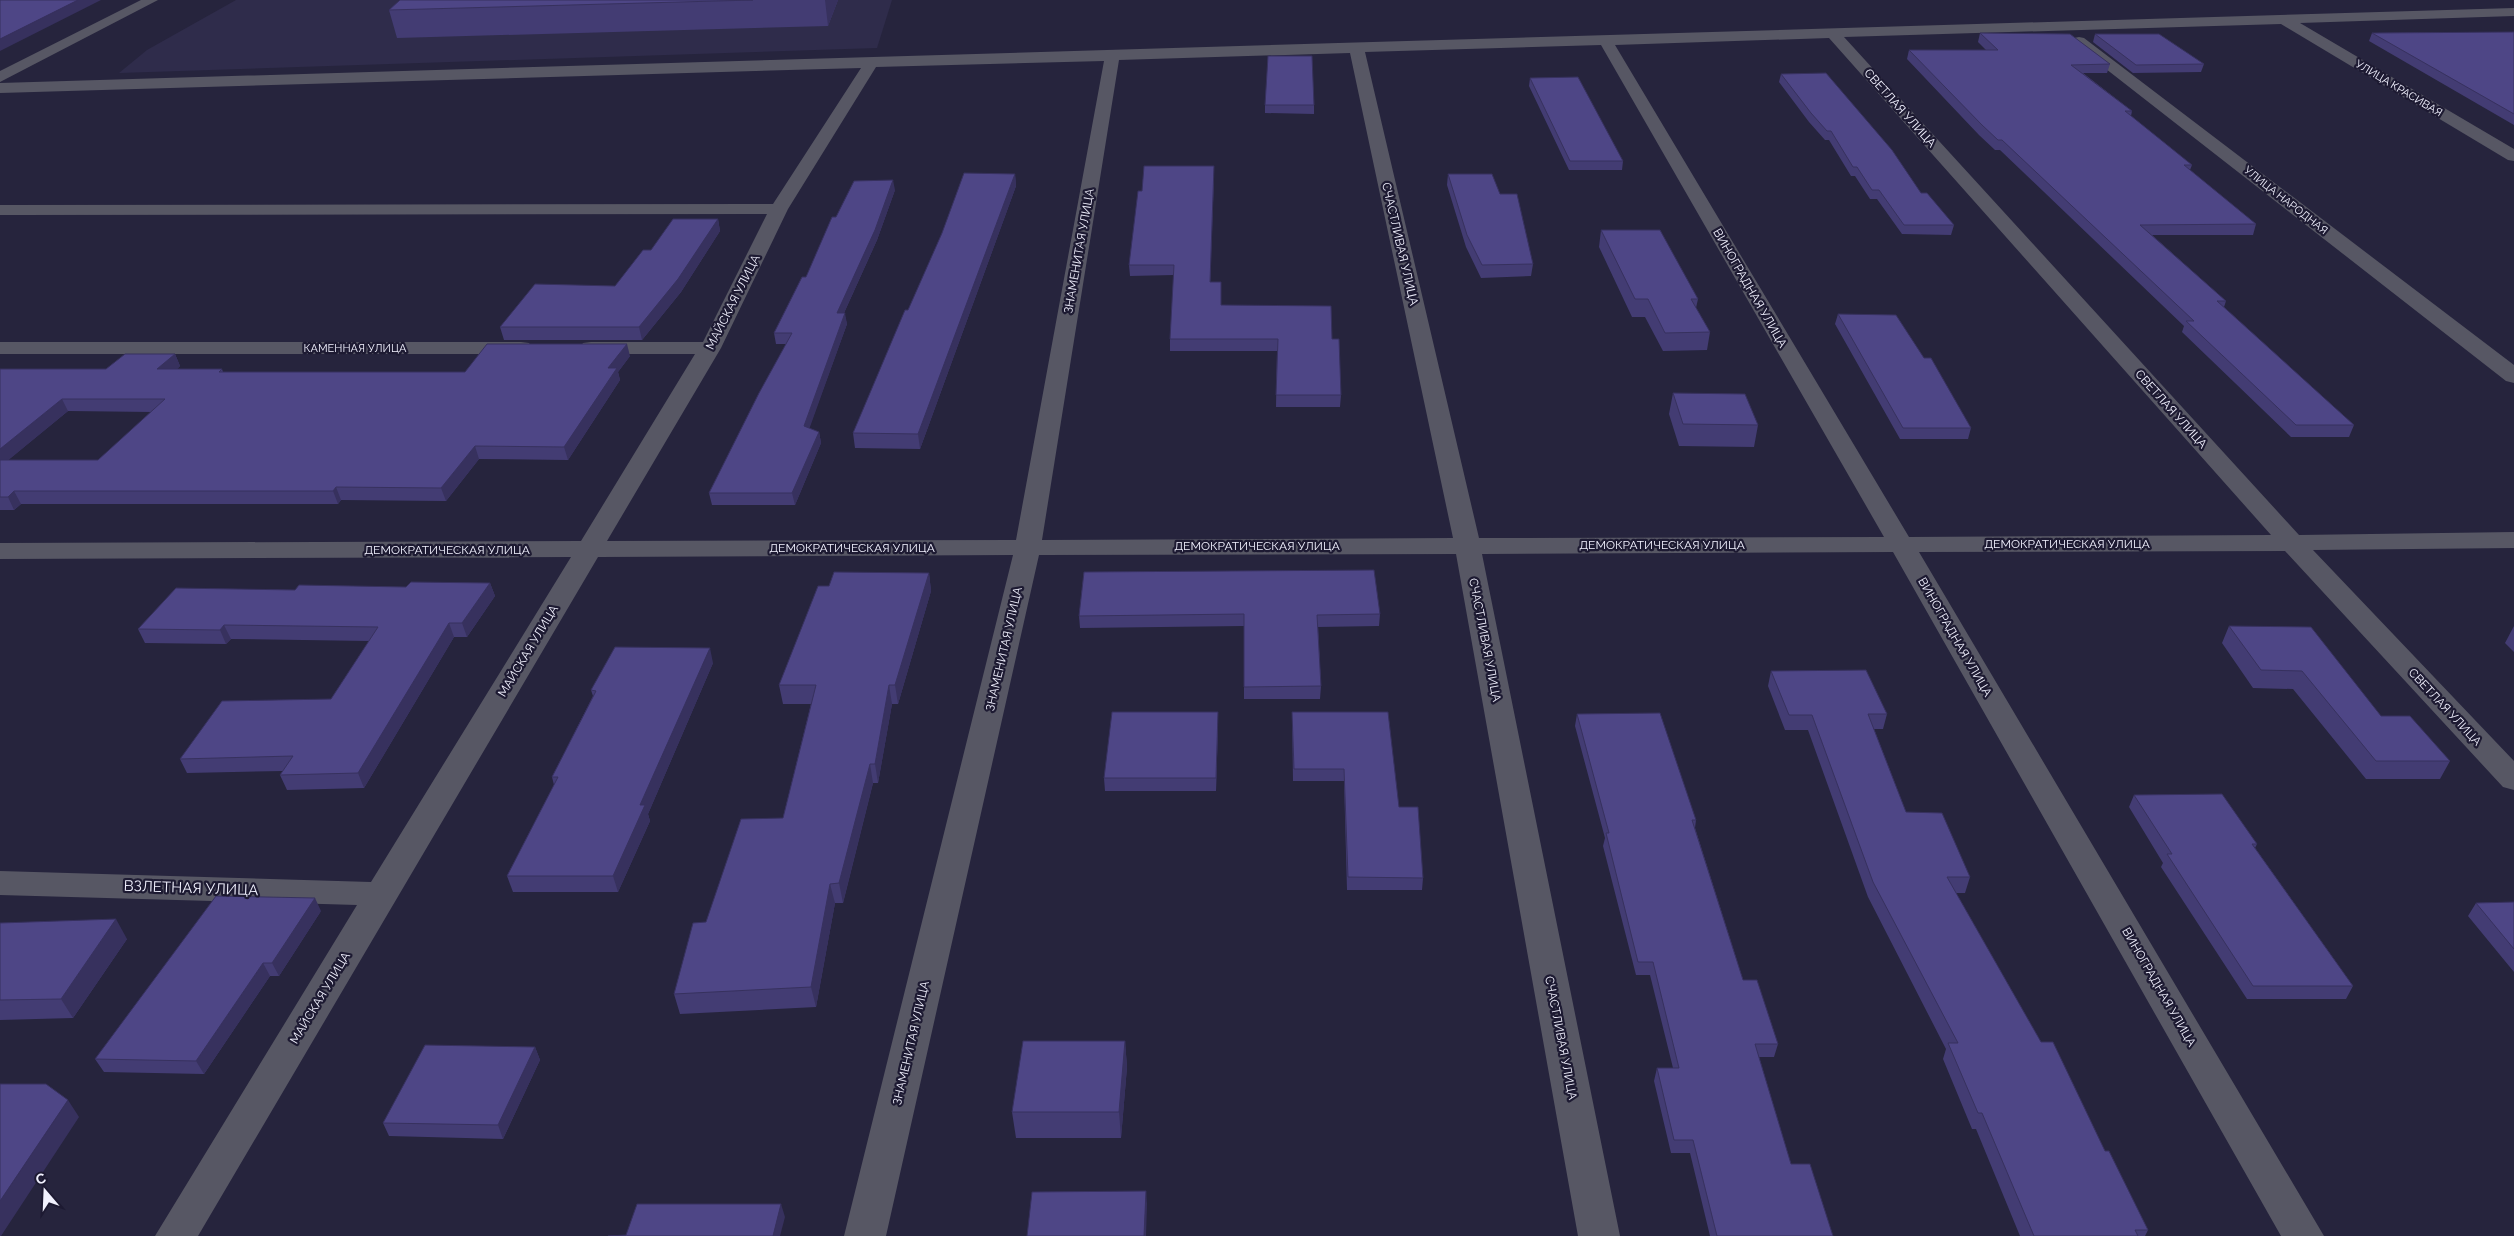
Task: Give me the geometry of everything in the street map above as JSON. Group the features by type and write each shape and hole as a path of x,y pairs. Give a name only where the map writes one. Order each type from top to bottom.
{"street":[{"path":"0,78 151,0"},
{"path":"0,88 1112,56 2058,25 2513,13"},
{"name":"УЛИЦА КРАСИВАЯ","path":"2285,20 2514,156"},
{"name":"УЛИЦА НАРОДНАЯ","path":"2058,25 2514,376"},
{"name":"СВЕТЛАЯ УЛИЦА","path":"1832,33 2292,543 2514,780"},
{"name":"ВИНОГРАДНАЯ УЛИЦА","path":"1604,40 1901,544 2303,1236"},
{"name":"СЧАСТЛИВАЯ УЛИЦА","path":"1356,47 1468,546 1599,1236"},
{"name":"ЗНАМЕНИТАЯ УЛИЦА","path":"865,1236 1028,547 1112,56"},
{"name":"МАЙСКАЯ УЛИЦА","path":"176,1236 710,348 779,210 872,62"},
{"path":"0,210 779,210"},
{"name":"КАМЕННАЯ УЛИЦА","path":"0,348 542,348"},
{"path":"572,348 710,348"},
{"name":"ДЕМОКРАТИЧЕСКАЯ УЛИЦА","path":"0,551 2292,543 2514,540"},
{"name":"ВЗЛЕТНАЯ УЛИЦА","path":"0,883 382,894"}],"shaded area":[{"path":"236,0 892,0 877,48 119,73 147,50"}],"building":[{"path":"0,0 78,0 0,39"},
{"path":"400,0 753,0 389,10"},
{"path":"2514,32 2514,114 2372,33"},
{"path":"1980,33 2070,34 2110,64 2071,65 2132,111 2125,111 2192,165 2184,165 2256,224 2140,225 2226,301 2217,301 2354,425 2296,425 2186,321 2194,321 2002,140 1998,140 1982,125 1909,50 1998,50"},
{"path":"2095,34 2159,34 2204,64 2136,65"},
{"path":"1268,56 1312,56 1314,105 1265,105"},
{"path":"1826,73 1892,150 1921,193 1927,193 1954,225 1904,225 1879,190 1872,190 1857,167 1853,167 1831,131 1827,131 1811,113 1781,74"},
{"path":"1578,77 1623,161 1570,161 1530,78"},
{"path":"1144,166 1214,166 1210,282 1221,282 1221,305 1331,306 1332,339 1339,339 1341,395 1276,395 1278,339 1170,339 1174,265 1129,265 1138,191 1142,191"},
{"path":"964,173 1015,174 918,434 853,433 905,310 908,310 942,233"},
{"path":"1448,174 1492,174 1500,194 1517,194 1533,264 1482,265 1467,235"},
{"path":"893,180 875,230 837,313 845,313 804,426 819,432 792,493 709,493 759,393 792,333 774,333 802,277 806,277 832,217 836,217 854,181"},
{"path":"673,219 718,219 678,279 639,327 500,327 535,284 615,286 643,250 651,250"},
{"path":"1601,230 1660,230 1698,299 1691,299 1710,332 1665,333 1648,299 1635,299"},
{"path":"1838,314 1896,315 1924,358 1931,358 1971,428 1903,428"},
{"path":"487,344 627,344 608,368 617,368 564,447 475,446 441,488 336,487 333,491 14,491 8,497 0,497 0,460 98,460 165,399 62,399 0,449 0,369 106,369 125,354 175,354 157,369 222,369 219,372 465,372"},
{"path":"1673,393 1745,394 1758,425 1683,424"},
{"path":"1374,570 1380,614 1317,615 1321,686 1244,687 1244,614 1079,616 1084,572"},
{"path":"834,572 929,573 895,685 889,685 875,764 870,764 839,883 830,884 811,987 674,994 693,923 706,922 741,819 783,818 816,685 779,685 818,586 829,586"},
{"path":"411,582 490,583 462,623 449,623 358,773 280,775 293,756 180,759 222,701 331,699 378,627 224,625 220,630 138,629 176,588 295,590 299,585 406,587"},
{"path":"2229,626 2311,627 2381,716 2410,716 2450,761 2376,761 2302,671 2261,670"},
{"path":"615,647 710,648 640,805 645,805 613,876 507,876 558,777 552,777 596,691 591,690"},
{"path":"1866,670 1887,714 1868,714 1906,812 1942,813 1970,877 1947,877 2041,1042 2053,1042 2105,1151 2109,1151 2148,1230 2135,1230 2138,1236 2034,1236 1982,1113 1978,1113 1948,1043 1958,1043 1873,882 1812,715 1789,715 1771,671"},
{"path":"1112,712 1218,712 1216,778 1104,778"},
{"path":"1292,712 1388,712 1399,807 1418,807 1423,878 1348,877 1344,769 1294,769"},
{"path":"1660,713 1696,820 1692,820 1743,980 1757,980 1778,1044 1755,1044 1791,1164 1810,1164 1833,1236 1717,1236 1693,1140 1674,1140 1657,1068 1679,1068 1653,962 1638,962 1606,833 1609,833 1577,714"},
{"path":"2222,794 2257,844 2252,844 2353,986 2253,986 2167,854 2172,854 2134,795"},
{"path":"216,896 315,898 272,963 263,963 196,1061 95,1059"},
{"path":"2514,902 2514,949 2476,903"},
{"path":"116,919 61,999 0,1000 0,923"},
{"path":"1023,1041 1125,1041 1119,1112 1012,1112"},
{"path":"425,1045 535,1047 498,1125 383,1123"},
{"path":"0,1084 46,1084 68,1100 0,1201"},
{"path":"1146,1191 1144,1236 1027,1236 1032,1192"},
{"path":"637,1204 781,1204 773,1236 608,1236 626,1235"}]}
